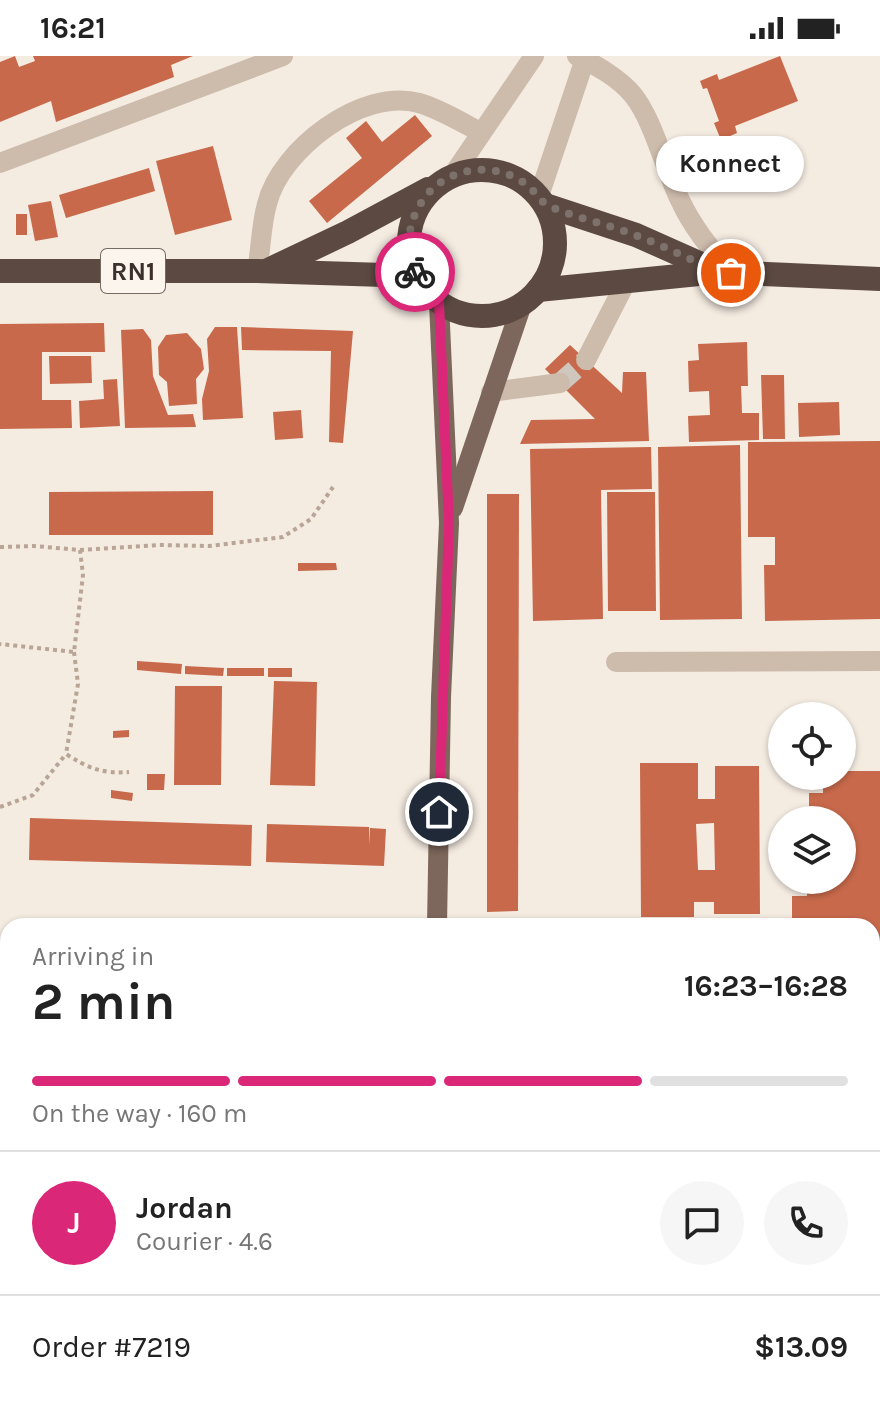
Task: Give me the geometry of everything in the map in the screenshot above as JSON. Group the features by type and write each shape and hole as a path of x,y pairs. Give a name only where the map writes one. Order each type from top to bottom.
{"highway":[{"name":"RN1","path":"262,271 348,232 385,210 468,170 499,171 514,177 542,200 725,272"},
{"path":"439,303 416,276 408,244 410,227 425,196 445,180"},
{"path":"530,297 549,270 555,249 553,226 542,200"},
{"name":"RN1","path":"0,271 262,271 416,276"},
{"name":"RN1","path":"439,303 459,313 480,316 502,314 530,297 626,282 725,272 880,279"}],"main road":[{"path":"449,523 491,392 530,297"},
{"path":"437,918 441,697 449,523 439,303"}],"street":[{"path":"0,163 283,56"},
{"path":"445,180 534,56"},
{"path":"542,200 583,57 632,95 654,135 681,203 725,272"},
{"path":"262,271 267,202 280,175 304,143 329,125 354,112 404,102 418,103 480,132"},
{"path":"586,360 626,282"},
{"path":"491,392 560,383"},
{"path":"616,662 880,661"}],"path":[{"path":"0,547 80,550 159,545 209,546 283,537 311,519 333,487"},
{"path":"0,807 33,795 66,754 78,684 74,652 83,575 80,550"},
{"path":"0,644 74,652"},
{"path":"66,754 90,769 107,773 129,772"}],"building":[{"path":"15,56 19,67 35,61 33,56 193,56 171,65 174,77 56,122 51,101 0,122 0,62"},
{"path":"780,56 798,101 735,126 737,133 721,140 714,123 719,121 707,88 703,89 700,81 717,74 719,80"},
{"path":"415,115 432,136 327,223 309,201 362,158 346,138 366,121 382,142"},
{"path":"213,146 232,220 175,235 156,161"},
{"path":"149,168 155,191 66,218 59,195"},
{"path":"51,201 58,237 35,241 28,205"},
{"path":"16,214 27,214 27,235 16,235"},
{"path":"104,323 105,352 42,352 42,400 71,400 72,428 0,429 0,324"},
{"path":"215,327 237,327 243,418 203,420 202,399 209,371 207,339"},
{"path":"241,327 353,331 343,443 329,442 331,351 242,350"},
{"path":"143,329 151,340 153,376 168,415 193,414 196,427 125,428 121,330"},
{"path":"187,333 201,349 204,369 196,379 197,404 169,406 167,382 159,375 158,347 166,335"},
{"path":"747,342 748,386 741,386 742,413 759,413 759,440 689,442 688,416 710,415 709,391 689,392 688,361 699,360 698,344"},
{"path":"570,345 622,393 623,372 646,372 649,441 520,444 531,420 595,419 545,369"},
{"path":"49,356 91,356 92,383 50,384"},
{"path":"761,375 784,375 785,439 763,439"},
{"path":"117,379 120,426 80,428 79,401 104,399 103,380"},
{"path":"839,402 840,435 799,437 798,403"},
{"path":"301,410 303,438 275,440 273,412"},
{"path":"880,441 880,619 765,621 764,565 775,565 775,537 748,537 748,442"},
{"path":"740,445 742,619 660,620 658,447"},
{"path":"651,447 652,489 601,490 603,619 533,621 530,449"},
{"path":"213,491 213,535 49,535 49,492"},
{"path":"607,492 655,492 656,611 608,611"},
{"path":"487,494 519,494 518,911 487,912"},
{"path":"298,563 336,563 337,570 298,571"},
{"path":"137,661 182,664 181,674 137,670"},
{"path":"185,666 224,668 223,676 185,674"},
{"path":"227,668 264,668 264,676 227,676"},
{"path":"268,668 292,668 292,677 268,677"},
{"path":"274,681 317,682 315,786 270,785"},
{"path":"175,686 222,686 221,785 174,785"},
{"path":"129,730 129,737 113,738 113,731"},
{"path":"640,763 698,763 698,799 715,799 715,766 759,766 760,914 714,914 714,902 694,902 694,917 641,917","holes":["714,823 715,870 698,870 696,824"]},
{"path":"856,771 880,771 880,918 792,918 792,896 856,894 856,806 809,806 809,793 823,793 823,790 856,790"},
{"path":"147,774 165,774 164,790 147,790"},
{"path":"111,790 133,793 132,801 111,798"},
{"path":"30,818 252,825 251,866 29,860"},
{"path":"267,824 369,827 369,845 370,828 386,829 384,866 266,862"}],"tunnel":[{"path":"560,383 586,360"}],"way so far":[{"path":"415,272 408,244 410,227 425,196 453,175 484,169 514,177 527,185 545,205 636,235 719,272 731,273"}],"place":[{"name":"Konnect","path":"731,273"}],"route":[{"path":"415,272 426,291 439,303 449,523 439,812"}]}
